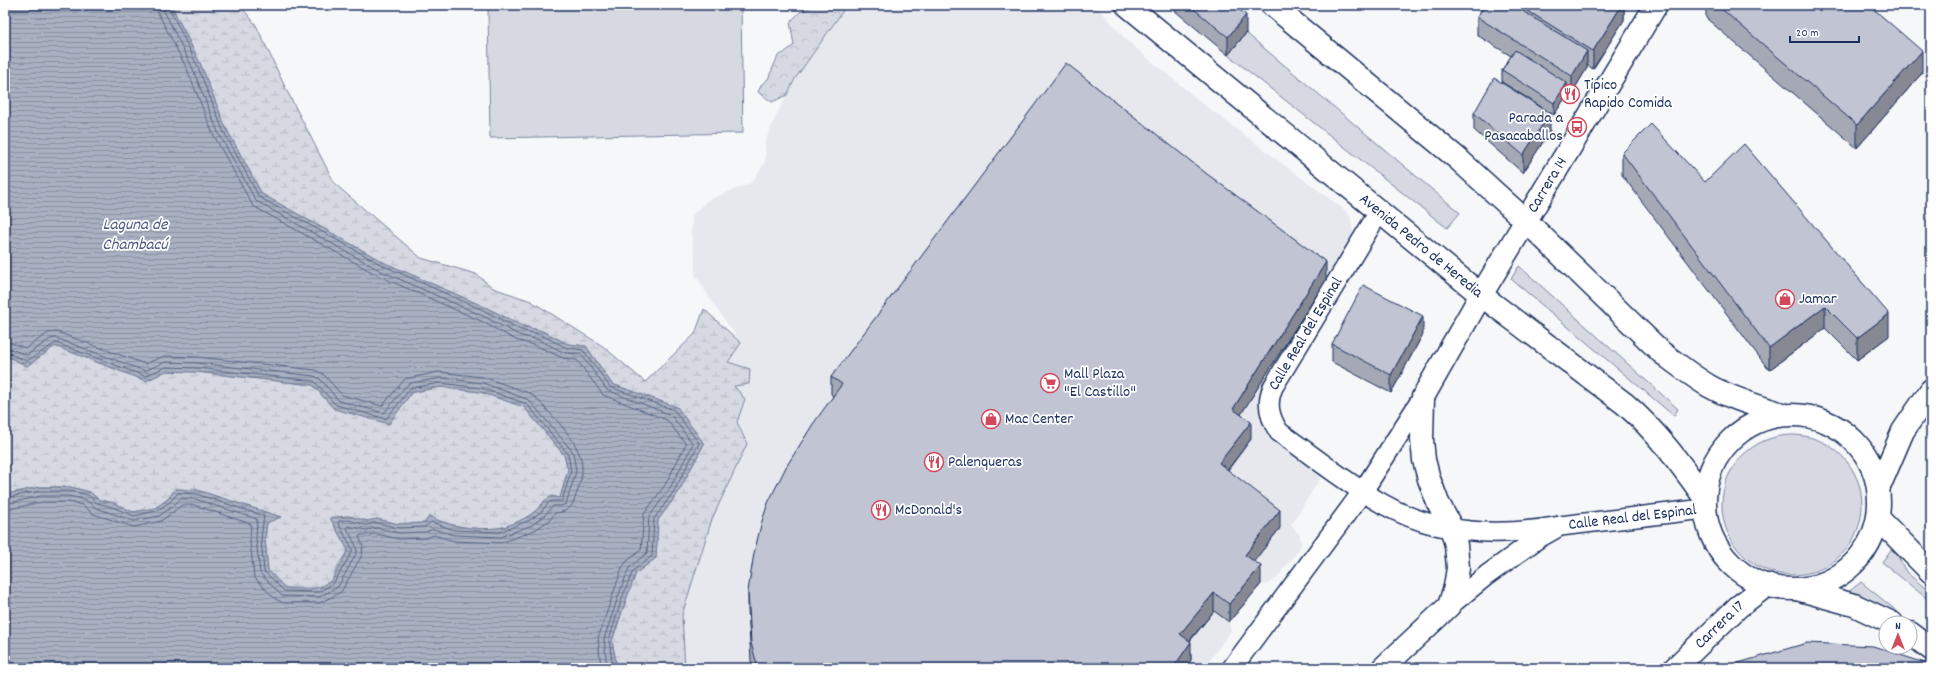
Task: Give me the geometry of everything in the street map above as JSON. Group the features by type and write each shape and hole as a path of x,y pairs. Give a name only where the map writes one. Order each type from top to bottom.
{"main road":[{"name":"Avenida Pedro de Heredia","path":"1127,5 1481,295 1619,400 1646,423 1668,447 1704,503"},
{"path":"1272,5 1452,154 1526,221 1661,352 1686,371 1710,387 1731,397 1782,414 1809,416 1834,424 1856,440 1871,462 1879,487 1879,519 1873,536 1865,552 1852,566 1826,582 1812,587 1797,589"},
{"name":"Carrera 14","path":"1526,221 1656,5"},
{"name":"Calle Real del Espinal","path":"1383,668 1449,606 1455,587 1458,568 1456,545 1451,527 1438,503 1424,460 1422,440 1423,398 1481,295 1526,221"},
{"path":"1879,487 1903,431 1931,390"},
{"path":"1782,414 1761,419 1742,429 1726,443 1717,457 1708,476 1704,503 1710,534 1724,557 1743,574 1767,585 1797,589 1854,605 1878,616"},
{"path":"1879,519 1931,572"},
{"name":"Carrera 17","path":"1675,668 1738,607 1767,585"},
{"path":"1918,640 1931,649"}],"street":[{"name":"Calle Real del Espinal","path":"1380,212 1273,387 1268,398 1272,422 1279,432 1383,504 1405,515 1428,522 1473,532 1539,530 1704,503"},
{"name":"Calle Real del Espinal","path":"1232,668 1363,491 1423,398"},
{"name":"Calle Real del Espinal","path":"1449,606 1487,575 1537,539 1560,526"}],"shaded area":[{"name":"Mall Plaza \"El Castillo\"","path":"847,5 1096,5 1126,40 1207,107 1346,211 1351,218 1353,234 1350,241 1268,372 1258,399 1260,419 1270,436 1323,474 1291,525 1299,534 1301,541 1300,548 1276,579 1266,585 1261,584 1229,621 1231,631 1204,668 685,668 682,615 712,519 747,444 737,422 745,399 733,386 750,370 727,362 741,343 712,302 695,274 695,256 691,235 692,215 708,200 751,183 765,163 765,142 774,120 795,79"}],"green space":[{"path":"171,5 240,5 256,25 286,89 335,184 421,258 476,274 493,288 531,301 604,347 645,382 695,334 704,309 741,343 728,362 750,369 749,384 734,386 745,399 737,422 747,444 712,519 682,615 685,668 617,668 612,641 636,573 656,558 658,520 678,493 704,444 677,407 612,384 586,346 568,344 542,331 523,326 487,308 385,263 262,194 226,128 200,63"},
{"path":"488,5 741,5 743,133 490,138"},
{"path":"816,5 847,5 795,79 787,95 772,102 758,92 762,84 768,79 778,56 794,45 790,22 800,12"},
{"path":"1246,33 1460,213 1447,228 1228,55"},
{"path":"1519,266 1678,409 1674,416 1511,279"},
{"path":"55,346 146,381 166,371 197,372 313,385 334,409 440,387 480,392 524,407 564,455 568,470 560,498 545,500 531,514 519,522 505,527 483,529 463,527 445,523 430,516 425,523 399,524 377,519 367,521 348,516 330,518 348,550 339,564 332,580 317,588 285,588 268,570 265,539 267,522 281,517 197,490 175,489 168,499 155,508 133,512 114,503 99,500 90,492 70,487 40,487 7,494 5,496 5,354 27,366"},
{"path":"1792,435 1812,438 1825,443 1846,461 1854,472 1859,485 1862,505 1859,525 1854,538 1836,559 1825,567 1812,572 1792,575 1772,572 1759,567 1738,549 1730,538 1725,525 1722,505 1725,485 1730,472 1748,451 1759,443 1772,438"},
{"path":"1893,547 1906,572 1931,593 1931,602 1882,562"},
{"path":"1861,582 1898,612 1846,594"}],"water":[{"name":"Laguna de Chambacú","path":"5,5 171,5 200,63 226,128 262,194 385,263 487,308 523,326 542,331 568,344 586,346 612,384 677,407 704,444 678,493 658,520 656,558 636,573 612,641 617,668 5,668 5,496 7,494 40,487 70,487 90,492 99,500 114,503 133,512 155,508 168,499 175,489 197,490 281,517 267,523 265,539 268,570 285,588 309,589 321,587 331,581 348,550 330,518 348,516 367,521 377,519 399,524 425,523 429,516 444,523 462,527 490,529 502,527 513,524 531,515 552,496 560,498 568,470 564,455 524,407 480,392 440,387 412,392 389,424 334,409 313,385 197,372 166,371 146,381 55,346 27,366 6,356"}],"building":[{"path":"1189,5 1234,5 1246,15 1228,37"},
{"path":"1485,5 1513,5 1587,51 1572,76 1477,17"},
{"path":"1518,5 1622,5 1593,51"},
{"path":"1717,5 1869,5 1922,51 1857,125"},
{"path":"1515,50 1567,83 1554,103 1502,70"},
{"name":"Mall Plaza \"El Castillo\"","path":"1066,63 1207,174 1326,262 1233,409 1251,422 1219,463 1280,510 1245,555 1261,566 1229,604 1214,593 1180,634 1191,642 1173,668 758,668 751,643 748,591 754,553 762,521 768,503 786,467 813,424 842,384 831,377"},
{"path":"1494,78 1550,113 1523,155 1474,113"},
{"path":"1651,124 1705,182 1744,144 1889,314 1857,338 1825,306 1769,348 1622,153"},
{"path":"1363,285 1423,316 1391,375 1332,344"},
{"path":"1807,643 1873,646 1878,648 1878,655 1900,655 1931,665 1931,668 1721,668"}],"place":[{"name":"Tipico Rapido Comida","path":"1570,94"},
{"name":"Parada a Pasacaballos","path":"1577,127"},
{"name":"Jamar","path":"1785,299"},
{"name":"Mall Plaza \"El Castillo\"","path":"1050,383"},
{"name":"Mac Center","path":"991,419"},
{"name":"Palenqueras","path":"934,462"},
{"name":"McDonald's","path":"881,510"}]}
